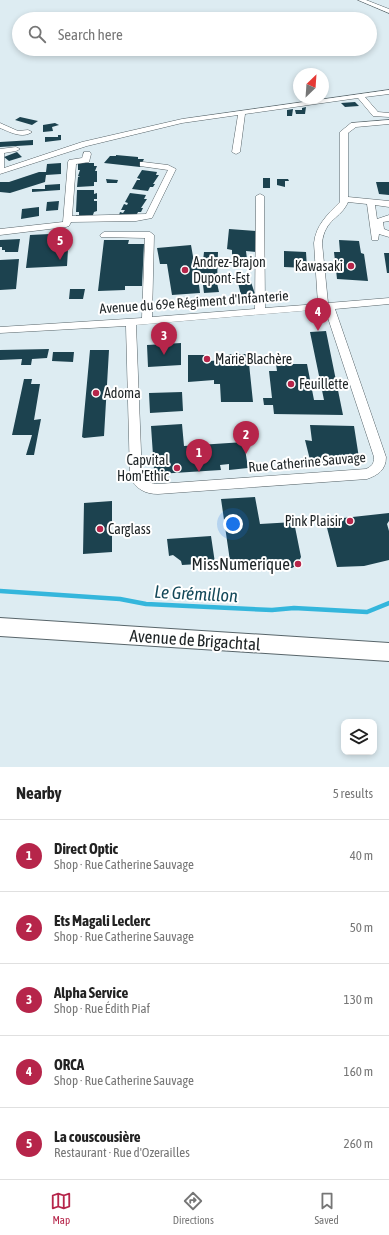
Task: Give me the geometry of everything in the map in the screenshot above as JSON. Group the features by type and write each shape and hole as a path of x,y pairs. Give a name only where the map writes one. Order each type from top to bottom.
{"main road":[{"name":"Avenue de Brigachtal","path":"0,627 389,652"}],"street":[{"path":"361,0 389,11"},
{"path":"16,149 0,151 0,170 123,133 157,126 240,112 389,92"},
{"path":"360,96 376,114 389,115"},
{"path":"236,152 242,115 240,112"},
{"path":"389,122 354,125 345,131 344,134 344,201 389,204"},
{"path":"0,125 17,133 28,132"},
{"path":"0,232 64,225 68,223 72,162 86,160 87,154"},
{"path":"68,219 136,218 149,216 172,169 168,167 143,164"},
{"path":"260,196 260,312"},
{"name":"Rue Catherine Sauvage","path":"131,322 136,476 140,484 149,488 158,489 367,474 376,469 380,462 378,449 326,306 319,234 326,221 339,209 344,201"},
{"path":"371,203 375,238"},
{"path":"389,218 378,221 380,231 389,234"},
{"path":"104,235 150,235 147,320"},
{"name":"Avenue du 69e Régiment d'Infanterie","path":"0,330 131,322 389,301"}],"building":[{"path":"355,102 359,106 345,107 341,103"},
{"path":"306,107 305,114 296,114 295,110 302,110 302,108"},
{"path":"293,109 292,116 287,116 287,110"},
{"path":"20,117 38,121 32,125 15,120"},
{"path":"55,123 59,125 52,127 53,131 43,132 43,125"},
{"path":"58,135 61,135 61,140 45,142 45,137 58,137"},
{"path":"33,140 33,145 0,147 0,142"},
{"path":"17,152 22,157 9,161 4,157"},
{"path":"116,155 144,159 140,167 104,163 110,156"},
{"path":"61,163 61,174 46,175 45,182 10,193 0,192 0,182 9,182 39,172 46,172 47,164"},
{"path":"78,163 94,163 94,166 97,166 95,171 97,171 97,182 94,182 94,186 77,187 78,177 80,176 78,176 80,170 78,170"},
{"path":"142,170 157,172 156,175 159,175 153,184 155,184 153,187 150,187 148,191 132,189 137,180 140,180 137,178"},
{"path":"263,178 270,178 270,188 263,188"},
{"path":"106,179 118,180 117,183 107,183"},
{"path":"277,179 288,179 289,181 285,181 285,187 277,185"},
{"path":"376,182 389,182 389,195 379,194"},
{"path":"60,184 60,190 32,192 32,189 45,189 45,185"},
{"path":"77,190 94,190 94,194 97,193 97,199 94,199 94,201 97,201 97,211 94,212 93,215 76,217 76,215 79,215 79,212 76,212"},
{"path":"130,193 146,195 144,199 147,199 141,208 143,208 141,212 138,212 136,216 125,214 119,215 120,212 123,213 125,210 121,210 124,204 127,205 128,203 125,202"},
{"path":"59,201 58,210 46,211 47,202"},
{"path":"39,207 39,216 21,219 22,209"},
{"path":"229,229 256,231 256,252 246,251 247,259 232,259 232,250 227,249"},
{"path":"69,233 67,266 26,268 30,235"},
{"path":"20,239 18,252 5,252 5,250 2,250 2,247 0,247 0,240"},
{"path":"104,240 129,240 128,244 144,244 142,286 125,286 125,290 98,291"},
{"name":"Kawasaki","path":"339,240 359,241 361,253 364,254 368,281 337,279 334,252 340,252"},
{"name":"Andrez-Brajon Dupont-Est","path":"191,245 194,262 203,261 204,252 218,252 217,283 219,292 204,293 202,277 198,277 200,293 172,295 167,264 160,264 157,248"},
{"path":"284,251 306,252 307,268 284,267"},
{"path":"384,253 389,253 389,273 387,273"},
{"path":"19,259 16,289 0,290 0,260"},
{"path":"251,282 255,294 241,295 238,283"},
{"path":"70,289 85,289 83,299 69,299"},
{"path":"326,331 343,415 274,414 273,405 264,405 263,398 272,398 269,371 277,371 276,364 307,364 314,400 324,400 310,332"},
{"path":"181,343 181,365 148,367 147,345"},
{"path":"49,349 47,358 32,359 31,365 21,365 22,359 0,360 0,350"},
{"name":"Adoma","path":"90,350 109,350 104,436 84,438 82,437"},
{"path":"53,352 74,352 73,362 52,361"},
{"path":"227,354 248,354 253,402 221,402 220,384 214,384 214,380 188,382 188,355 205,355 205,357 210,361 223,360 227,357"},
{"path":"24,379 32,379 31,384 40,384 34,420 41,419 34,455 26,455 32,435 12,435"},
{"path":"182,392 183,411 150,413 149,393"},
{"path":"182,424 184,446 244,442 248,468 229,470 229,464 220,465 221,470 158,474 154,470 151,426"},
{"path":"310,425 354,426 359,458 355,461 311,464 305,440 312,441"},
{"path":"255,497 260,524 294,522 301,557 297,565 292,568 235,565 230,561 221,499"},
{"path":"112,501 112,552 83,554 84,503"},
{"path":"389,513 389,521 387,524 389,531 389,560 364,566 337,567 325,520"},
{"path":"211,536 215,563 182,565 181,561 173,555 169,556 167,539"}],"waterway":[{"name":"Le Grémillon","path":"0,591 120,599 146,604 272,610 294,608 367,612 389,603"}],"place":[{"name":"La couscousière","path":"60,260"},
{"name":"Kawasaki","path":"351,266"},
{"name":"Andrez-Brajon Dupont-Est","path":"185,270"},
{"name":"ORCA","path":"318,331"},
{"name":"Alpha Service","path":"164,355"},
{"name":"Marie Blachère","path":"207,359"},
{"name":"Feuillette","path":"291,384"},
{"name":"Adoma","path":"96,393"},
{"name":"Ets Magali Leclerc","path":"246,454"},
{"name":"Capvital Hom'Ethic","path":"177,468"},
{"name":"Direct Optic","path":"199,472"},
{"name":"Pink Plaisir","path":"350,521"},
{"name":"Carglass","path":"100,529"},
{"name":"MissNumerique","path":"298,564"}]}
